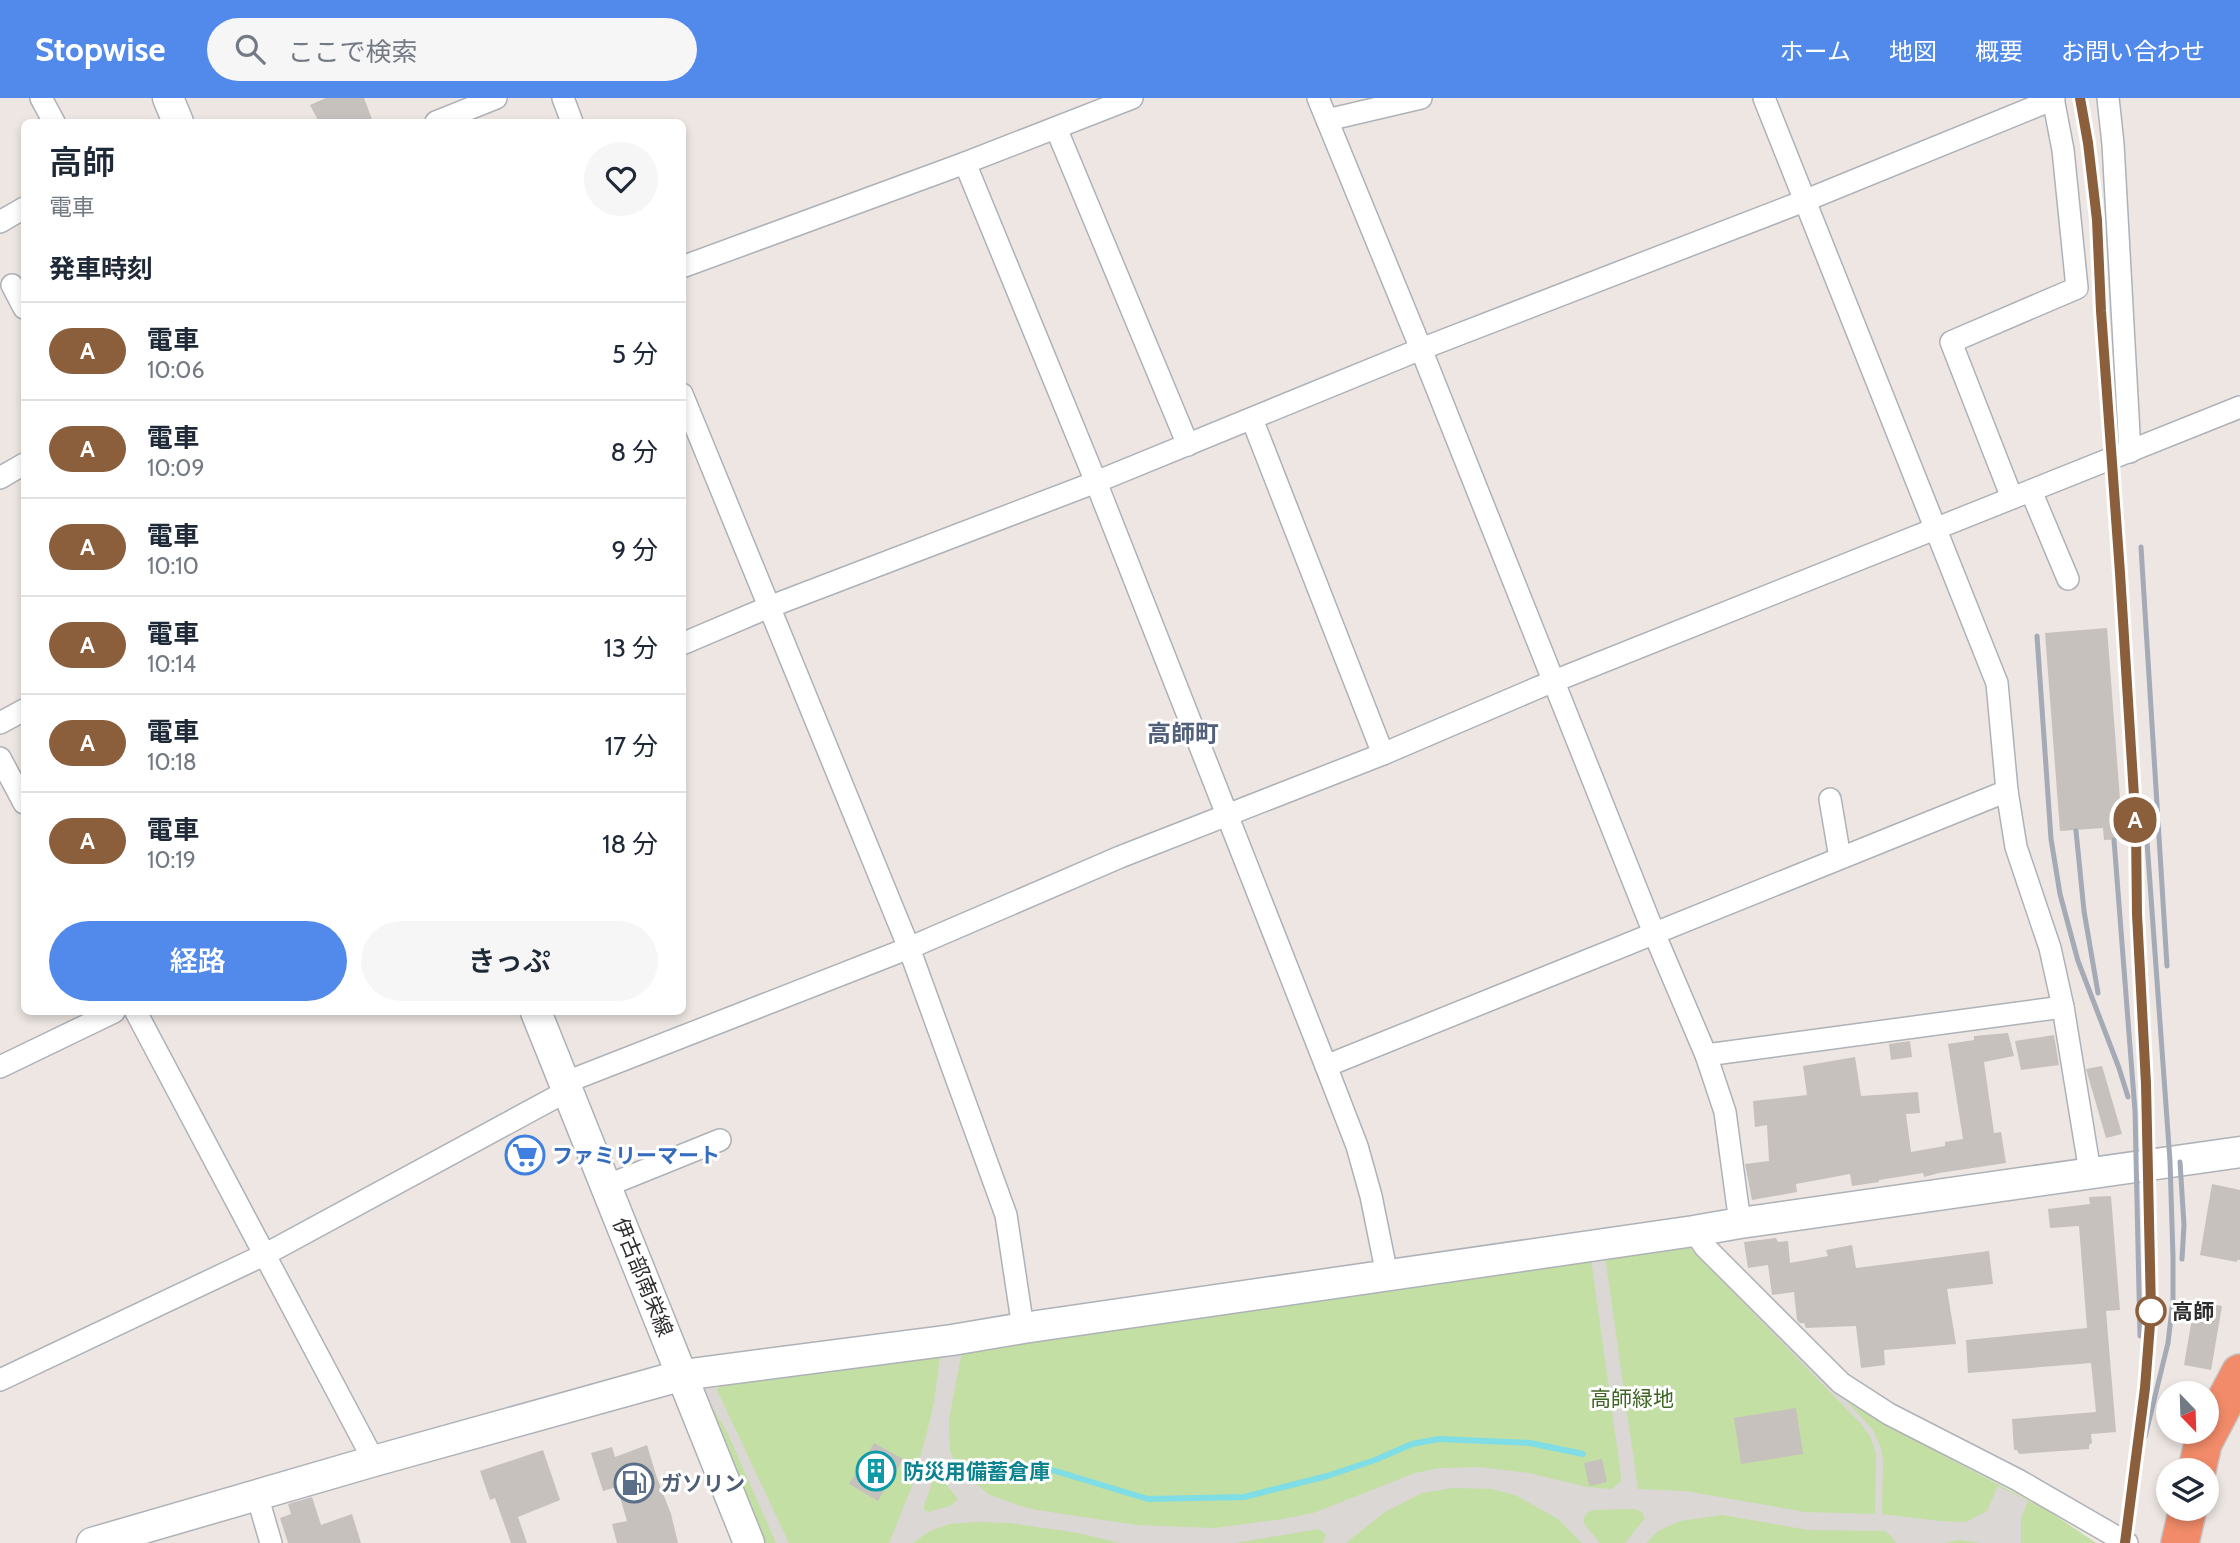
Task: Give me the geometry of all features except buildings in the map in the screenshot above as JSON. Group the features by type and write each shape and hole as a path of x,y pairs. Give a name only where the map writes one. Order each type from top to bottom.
{"highway":[{"path":"2200,1458 2203,1443 2240,1373"},
{"path":"2179,1543 2185,1521"}],"street":[{"path":"41,98 52,119"},
{"path":"444,119 496,98"},
{"path":"563,98 571,119"},
{"path":"686,266 965,163 1132,98"},
{"path":"1318,98 1654,933 1706,1055 1726,1112 1740,1223"},
{"path":"1327,120 1421,98"},
{"path":"1764,98 1997,683 2007,791 2016,847 2050,948 2063,1007 2091,1172"},
{"path":"2108,98 2114,157 2130,452"},
{"path":"686,642 769,607 1096,482 1421,349 1804,201 2053,99 2063,150 2077,288 1951,342 2022,495 2068,579"},
{"path":"1056,128 1188,445"},
{"path":"965,163 1096,482 1326,1066 1364,1171 1387,1275"},
{"path":"0,222 21,210"},
{"path":"12,285 21,302"},
{"path":"686,404 909,948 1006,1215 1023,1328"},
{"path":"0,1380 266,1254 566,1087 909,948 1120,857 1383,754 2240,407"},
{"path":"1252,419 1383,754"},
{"path":"0,478 21,466"},
{"path":"0,723 21,712"},
{"path":"0,758 21,797"},
{"path":"1326,1066 2007,791"},
{"path":"1830,799 1840,858"},
{"path":"1706,1055 2063,1007"},
{"path":"0,1067 108,1015"},
{"path":"138,1015 374,1461"},
{"name":"伊古部南栄線","path":"537,1015 750,1543"},
{"path":"606,1186 720,1140"},
{"path":"92,1543 682,1375 952,1340 2240,1152"},
{"path":"1695,1231 1705,1247 1841,1382 1889,1414 2018,1479 2127,1543"},
{"path":"257,1495 271,1543"}],"green space":[{"name":"高師緑地","path":"1678,1245 1690,1248 1834,1387 1867,1412 2047,1510 2096,1543 762,1543 703,1398 728,1381"}],"shaded area":[{"path":"1687,1241 1834,1387 1873,1430 1883,1461 1882,1514 1966,1522 1987,1511 1998,1486 2028,1501 2021,1519 2021,1543 1959,1540 1945,1543 1896,1543 1884,1531 1808,1530 1722,1515 1680,1521 1658,1531 1646,1543 1625,1543 1645,1518 1641,1511 1634,1509 1593,1510 1587,1513 1583,1520 1585,1525 1600,1543 1582,1543 1558,1519 1515,1495 1491,1489 1453,1488 1422,1493 1385,1512 1346,1543 1323,1543 1326,1535 1319,1529 1235,1543 1120,1543 1078,1533 1010,1523 977,1522 950,1524 930,1531 913,1543 889,1543 912,1486 927,1432 940,1355 728,1381 716,1388 789,1543 776,1543 726,1430 708,1400 703,1398 703,1390 716,1381","holes":["1678,1245 1690,1248 1870,1436 1876,1454 1875,1514 1805,1512 1686,1491 1638,1489 1605,1256","1591,1259 1621,1481 1612,1489 1587,1487 1529,1473 1480,1467 1440,1468 1415,1473 1313,1513 1215,1528 1137,1525 1037,1510 990,1495 959,1471 950,1451 949,1420 962,1351","940,1477 958,1499 950,1506 928,1512 924,1510 924,1506 933,1480"]}],"waterway":[{"path":"1052,1470 1148,1499 1244,1497 1327,1476 1412,1444 1439,1439 1530,1443 1583,1454"}],"railway":[{"path":"2080,98 2097,220 2136,828 2137,914 2146,1084 2151,1311 2145,1388 2125,1543"},
{"path":"2141,547 2167,966"},
{"path":"2037,636 2051,839 2060,894 2078,961 2128,1097"},
{"path":"2144,800 2170,1161 2173,1257 2173,1300 2168,1343 2145,1437"},
{"path":"2076,831 2084,911 2098,993"},
{"path":"2114,840 2135,1111 2140,1336"},
{"path":"2180,1162 2184,1225 2182,1259"}],"train":[{"name":"A","path":"2080,98 2097,220 2136,828 2137,914 2146,1084 2151,1311 2145,1388 2125,1543"}],"place":[{"name":"ファミリーマート","path":"525,1155"},
{"name":"高師","path":"2151,1311"},
{"name":"防災用備蓄倉庫","path":"876,1471"},
{"name":"ガソリン","path":"634,1483"}],"district":[{"name":"高師町","path":"1183,733"}]}
